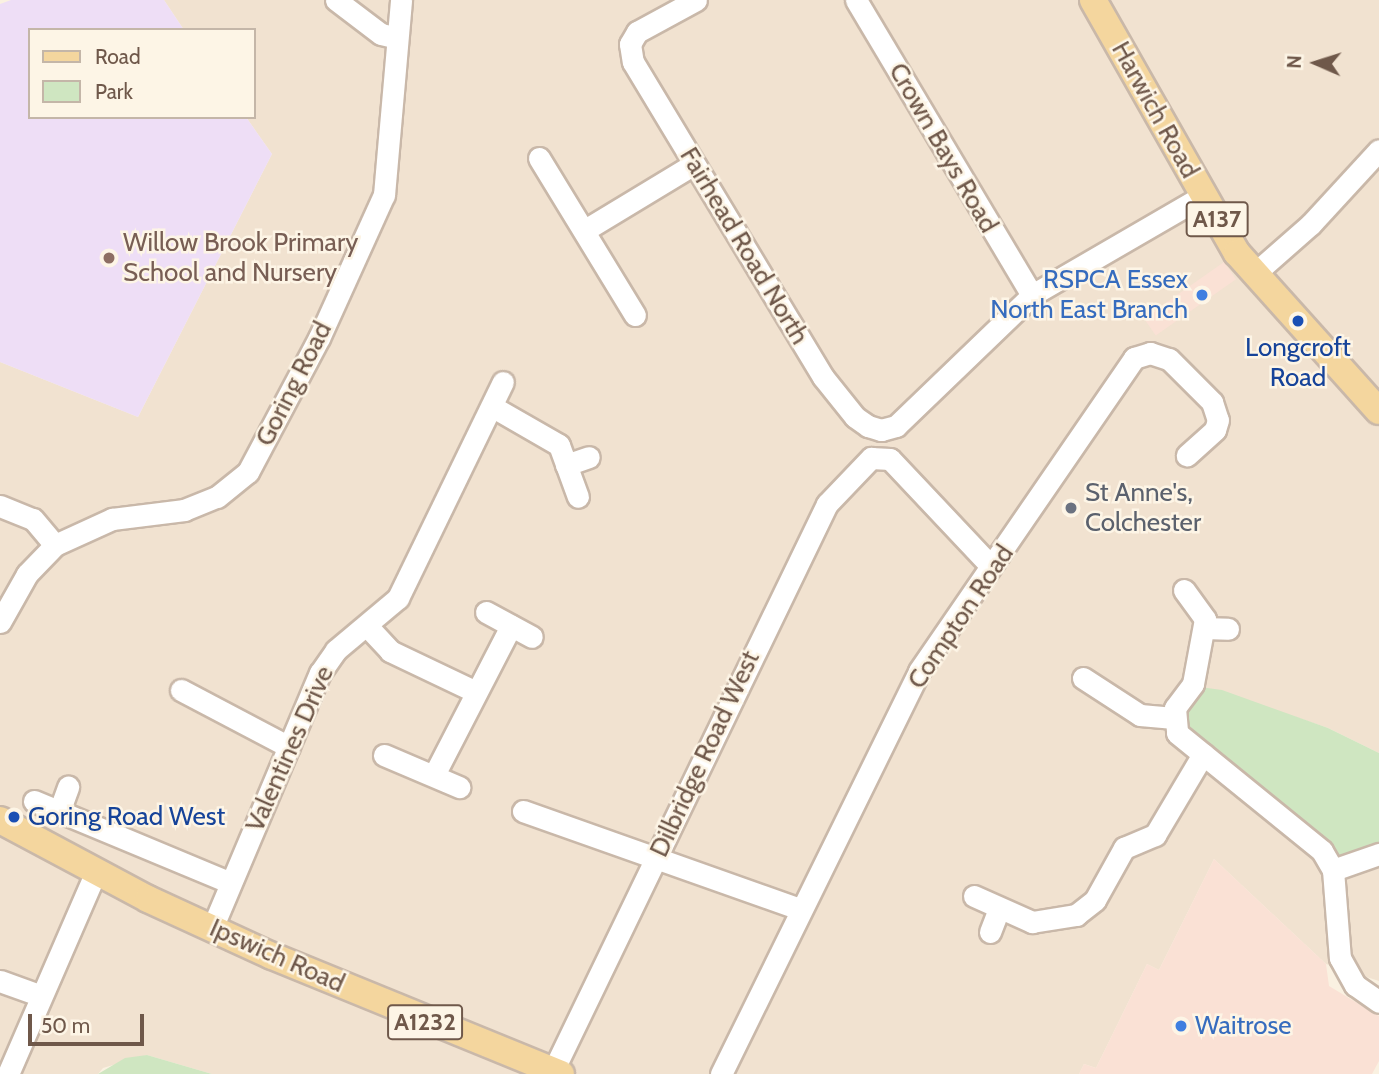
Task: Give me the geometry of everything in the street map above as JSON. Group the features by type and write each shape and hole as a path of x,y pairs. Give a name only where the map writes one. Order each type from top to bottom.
{"main road":[{"name":"Harwich Road","path":"1093,0 1203,196 1254,274 1379,411"},
{"name":"Ipswich Road","path":"0,820 96,872 400,1011 557,1072"}],"street":[{"path":"336,0 381,34 394,37"},
{"name":"Goring Road","path":"0,622 27,574 55,545 112,519 184,510 217,497 248,472 319,338 380,206 388,158 394,37 401,0"},
{"name":"Fairhead Road North","path":"696,0 637,32 630,44 634,62 823,377 855,417 881,430 906,419 949,372 1032,295"},
{"name":"Crown Bays Road","path":"856,0 1032,295"},
{"path":"1254,274 1302,233 1379,150"},
{"path":"539,158 635,315"},
{"path":"585,230 694,164"},
{"path":"1032,295 1203,196"},
{"name":"Compton Road","path":"721,1074 919,671 990,565 1016,536 1134,358 1150,353 1169,359 1212,402 1218,420 1215,430 1187,455"},
{"name":"Valentines Drive","path":"213,926 320,673 336,650 368,627 398,598 503,382"},
{"path":"493,407 549,436 559,445 578,497"},
{"name":"Dilbridge Road West","path":"557,1072 818,519 860,467 880,456 904,470 990,565"},
{"path":"566,465 590,457"},
{"path":"0,506 33,519 55,545"},
{"path":"1184,590 1205,618 1193,684 1175,708 1177,733 1322,851 1332,870 1340,958 1355,985 1379,1002"},
{"path":"486,612 532,637"},
{"path":"434,775 474,691 511,626"},
{"path":"368,627 390,651 474,691"},
{"path":"1204,628 1228,629"},
{"path":"1083,678 1140,715 1174,718"},
{"path":"181,690 289,747"},
{"path":"974,896 1032,922 1076,915 1095,900 1124,848 1155,835 1203,754"},
{"path":"384,755 459,787"},
{"path":"59,811 68,788"},
{"name":"Ipswich Road","path":"34,801 231,883"},
{"path":"523,811 794,907"},
{"path":"1332,870 1379,854"},
{"path":"8,1074 39,995 96,872"},
{"path":"990,932 999,909"},
{"path":"0,981 39,995"}],"shaded area":[{"name":"Willow Brook Primary School and Nursery","path":"11,0 164,0 183,28 28,28 28,119 247,119 272,154 138,417 0,362 0,4"},
{"path":"164,0 1379,0 1379,753 1328,728 1266,707 1191,739 1235,767 1271,802 1356,852 1379,842 1379,981 1326,964 1214,859 1159,970 1147,964 1096,1068 1084,1064 1079,1074 212,1074 147,1055 103,1068 98,1074 0,1074 0,362 138,417 272,154 247,119 256,119 256,28 183,28"},
{"path":"1224,262 1236,279 1156,335 1144,318"},
{"path":"1214,859 1326,964 1329,986 1379,1016 1379,1061 1372,1074 1079,1074 1084,1064 1096,1068 1147,964 1159,970"}],"green space":[{"path":"1200,687 1222,690 1328,728 1379,753 1379,842 1345,859 1332,853 1235,767 1191,739 1181,710"},
{"path":"147,1055 212,1074 98,1074 125,1058"}],"place":[{"name":"Willow Brook Primary School and Nursery","path":"109,258"},
{"name":"RSPCA Essex North East Branch","path":"1202,295"},
{"name":"Longcroft Road","path":"1298,321"},
{"name":"St Anne's, Colchester","path":"1071,508"},
{"name":"Goring Road West","path":"14,817"},
{"name":"Waitrose","path":"1181,1026"}]}
